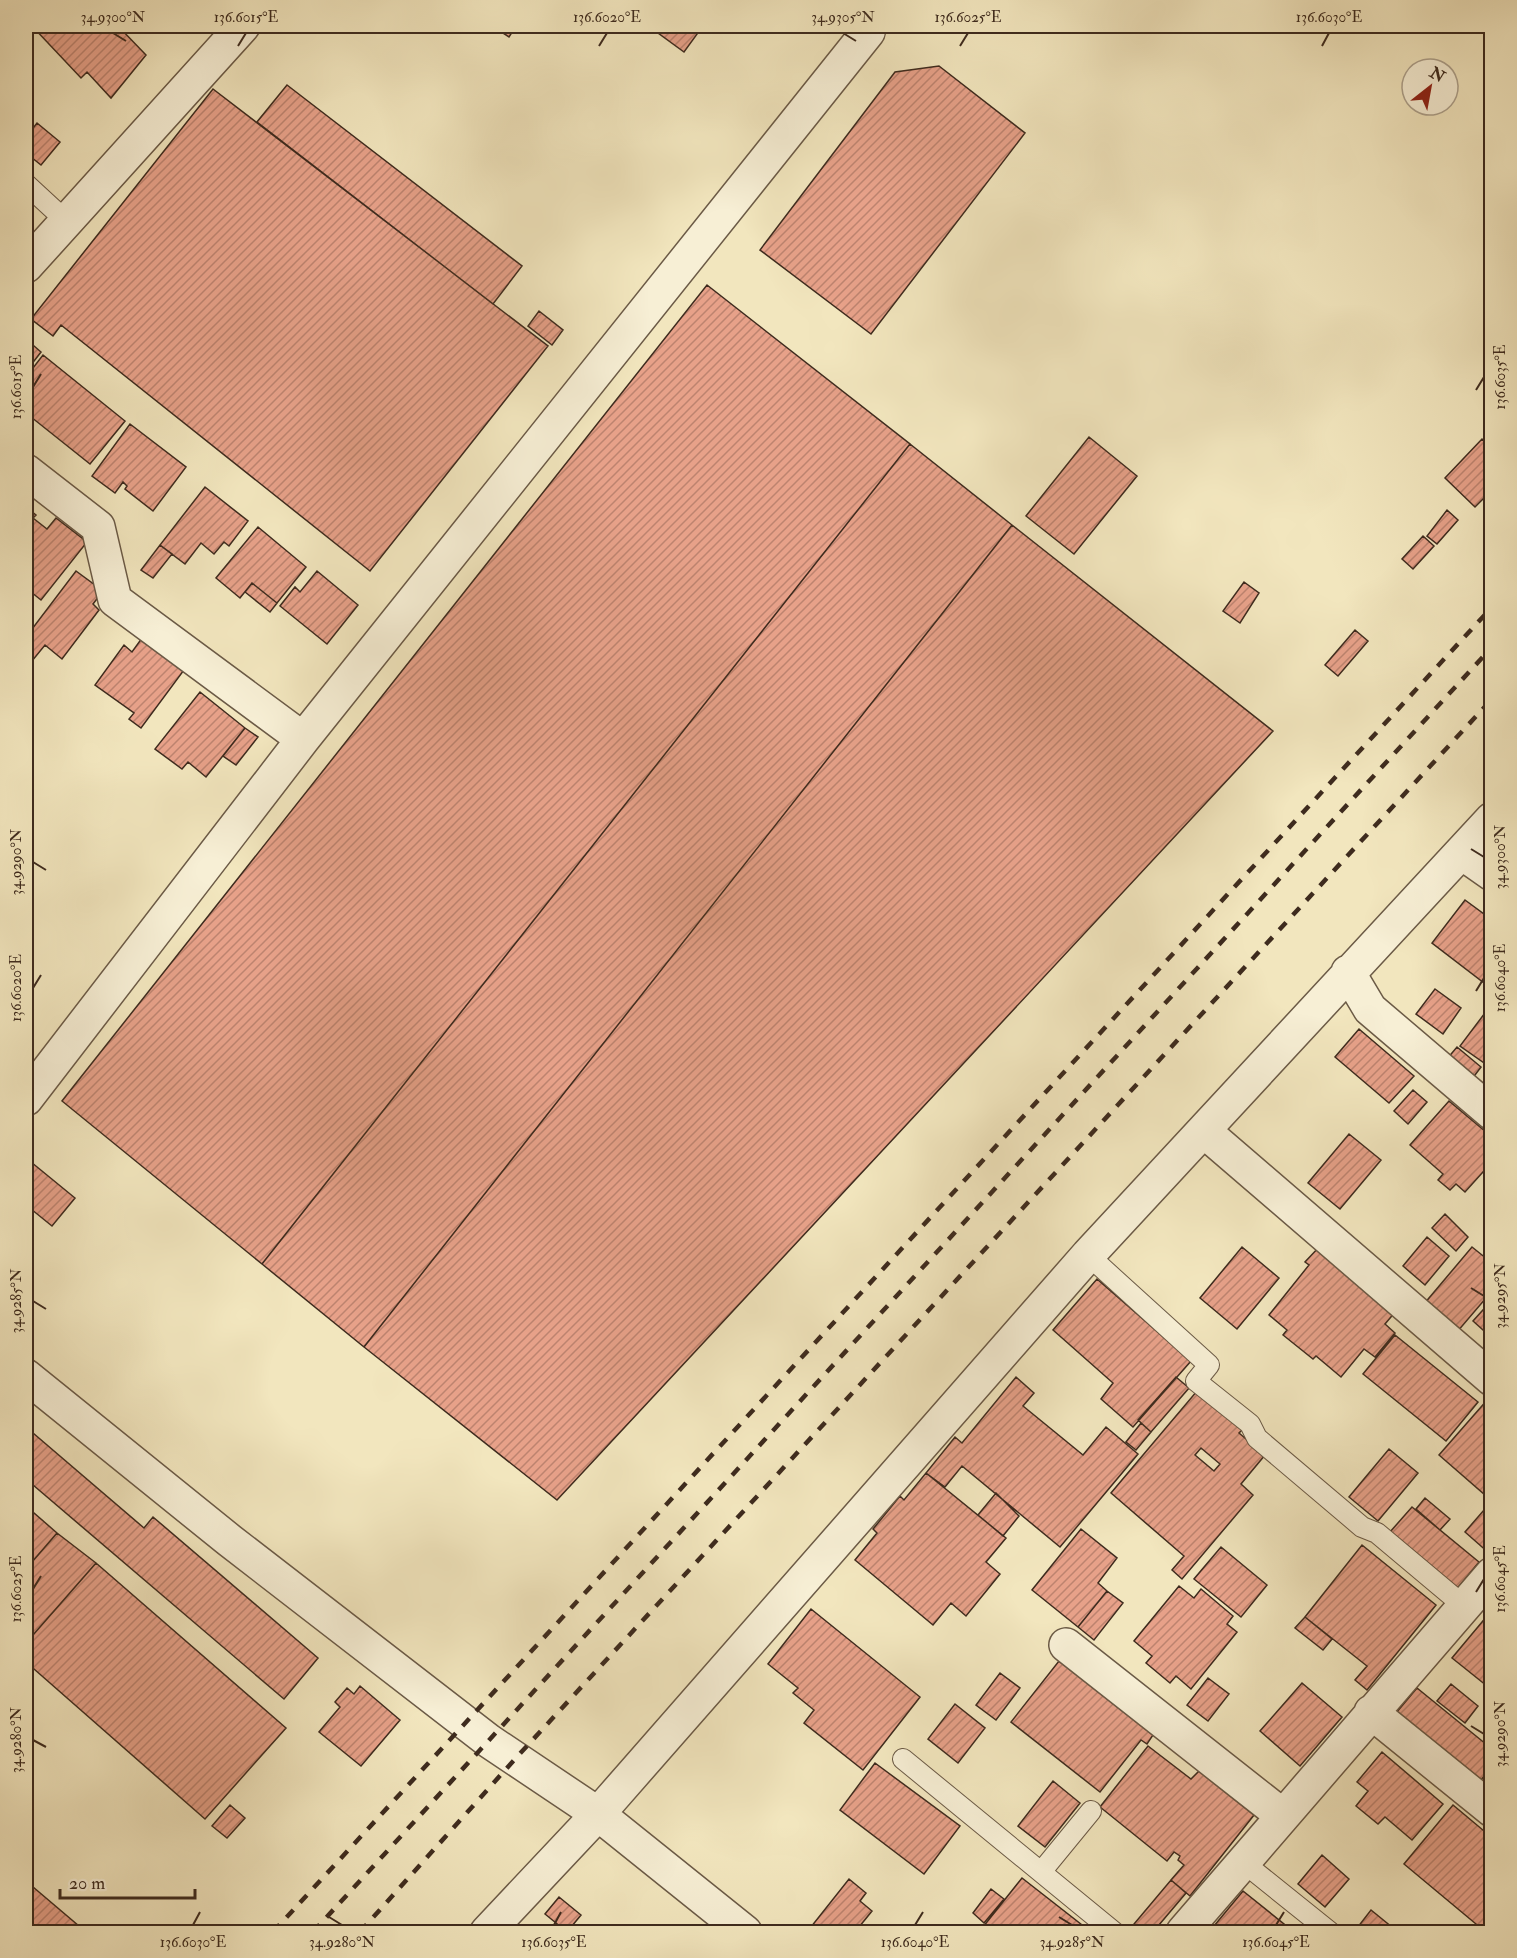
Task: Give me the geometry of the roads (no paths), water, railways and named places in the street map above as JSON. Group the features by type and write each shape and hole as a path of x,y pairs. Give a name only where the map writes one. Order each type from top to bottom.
{"street":[{"path":"26,266 65,220 243,26"},
{"path":"26,1099 303,738 868,32 865,26"},
{"path":"26,471 98,527 115,600 303,738"},
{"path":"487,1932 598,1814 1088,1255 1491,819"},
{"path":"1462,853 1491,874"},
{"path":"1348,972 1370,1009 1491,1113"},
{"path":"1204,1131 1491,1379"},
{"path":"26,1376 230,1540 489,1741 598,1814 745,1932"},
{"path":"1183,1932 1491,1574"},
{"path":"1066,1645 1283,1816"},
{"path":"1371,1712 1491,1810"}],"lane":[{"path":"26,184 65,220"},
{"path":"1088,1255 1209,1365 1196,1381 1250,1424 1257,1438 1362,1527 1377,1533 1464,1606"},
{"path":"903,1759 1114,1932"},
{"path":"1041,1872 1091,1811"},
{"path":"1244,1863 1330,1932"}],"railway":[{"path":"273,1932 1492,607"},
{"path":"313,1932 1492,647"},
{"path":"360,1932 515,1759 1492,699"}]}
